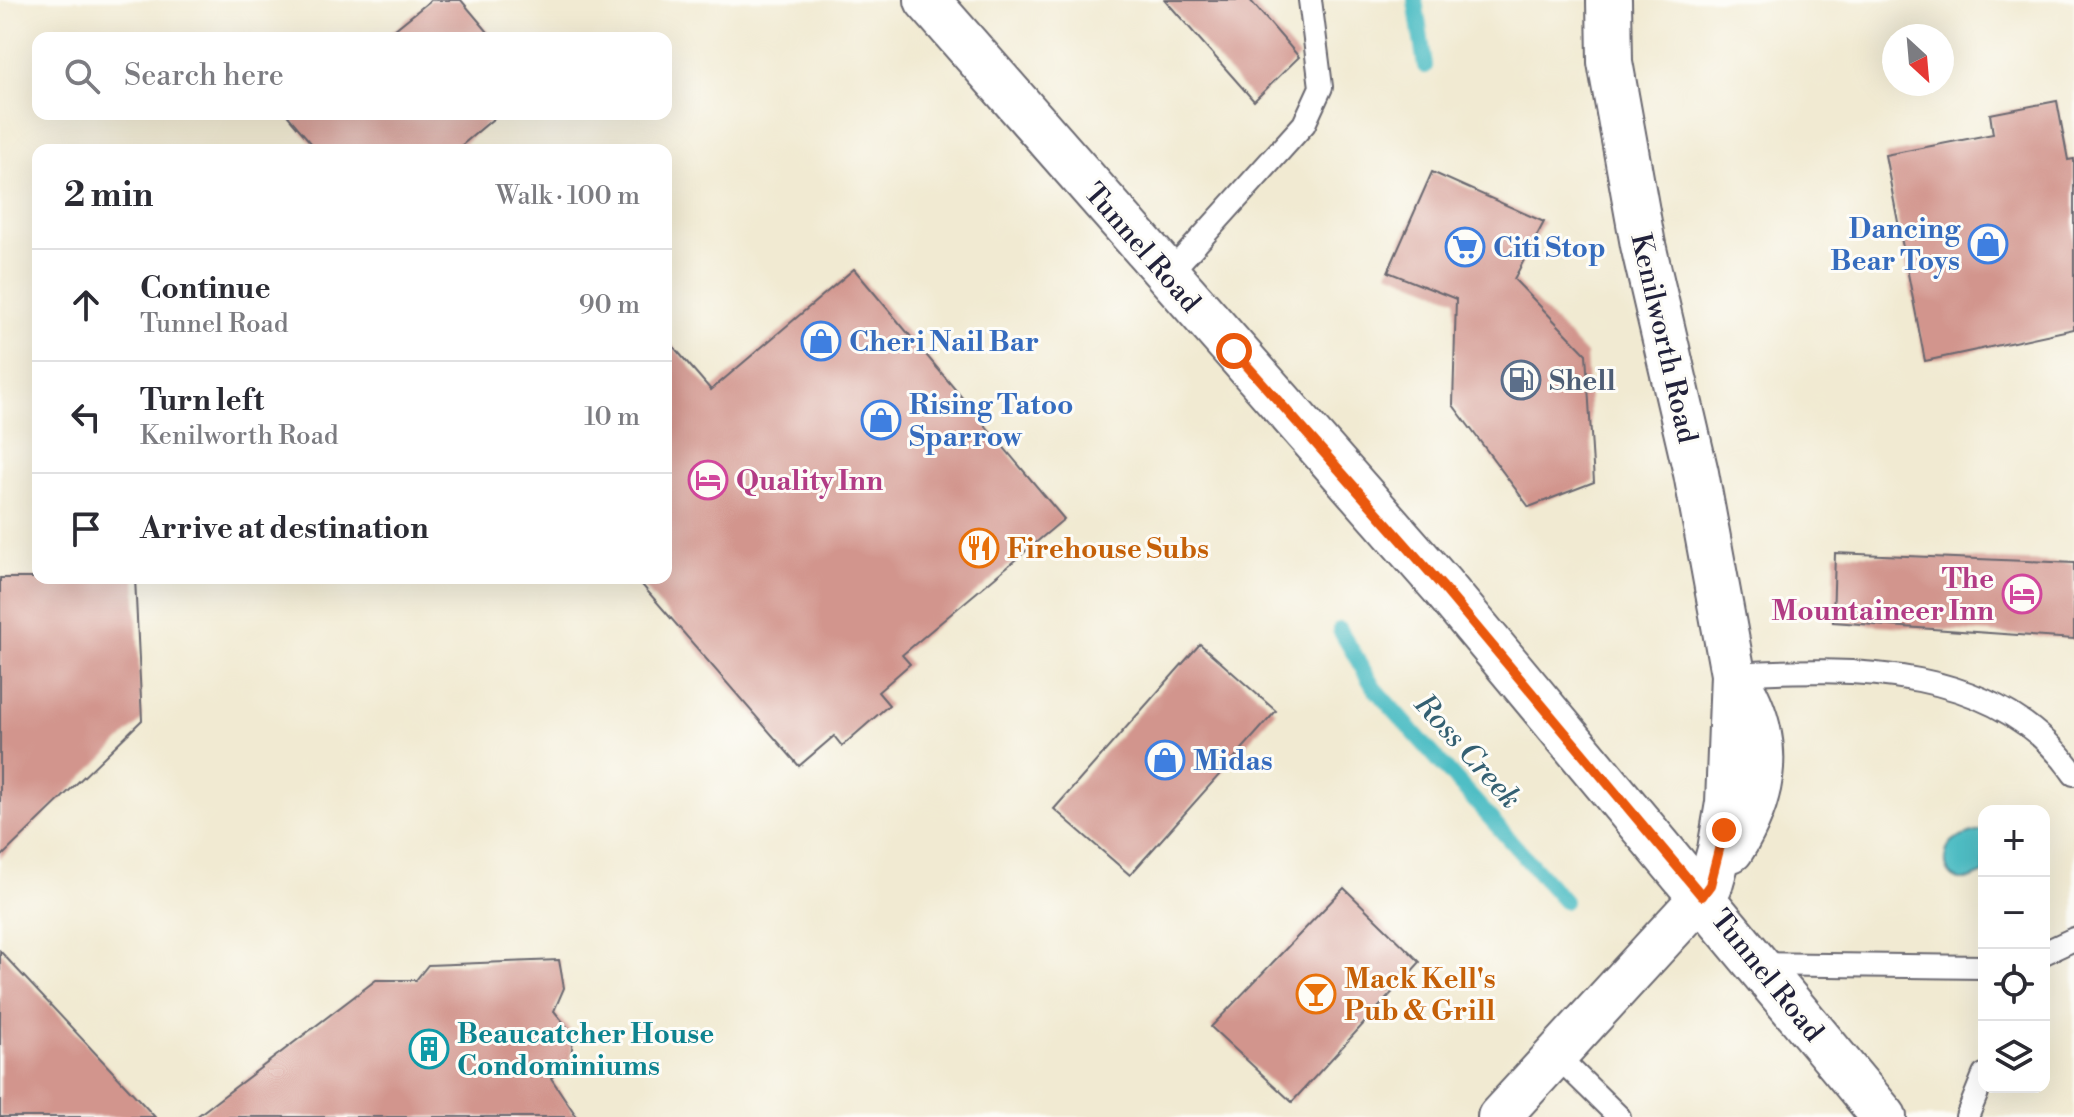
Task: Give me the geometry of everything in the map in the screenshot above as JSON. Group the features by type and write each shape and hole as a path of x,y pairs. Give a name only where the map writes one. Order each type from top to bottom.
{"main road":[{"name":"Tunnel Road","path":"927,0 1706,890 1758,964 1873,1113"},
{"name":"Kenilworth Road","path":"1609,0 1610,62 1640,230 1696,473 1733,674 1748,700 1760,737 1762,776 1747,824 1706,890"}],"street":[{"path":"1499,1117 1706,890"}],"lane":[{"path":"1168,275 1304,124 1321,87 1310,0"},
{"path":"1733,674 1845,672 1938,683 2001,708 2065,744 2074,774"},
{"path":"2050,950 2074,939"},
{"path":"1758,964 1978,967"},
{"path":"1556,1055 1619,1117"},
{"path":"1967,1117 1978,1090"}],"water":[{"path":"1978,832 1978,875 1965,880 1949,872 1945,859 1949,846 1960,837"}],"building":[{"path":"431,0 461,0 488,32 391,32"},
{"path":"1165,0 1250,0 1299,57 1254,101"},
{"name":"Dancing Bear Toys","path":"2057,101 2068,160 2074,159 2074,329 1925,361 1885,155 1993,134 1990,114"},
{"path":"291,120 492,120 463,144 312,144"},
{"name":"Shell","path":"1432,172 1544,222 1514,279 1586,354 1594,482 1529,507 1453,405 1456,299 1388,272"},
{"path":"854,269 1064,519 902,655 910,664 878,692 889,705 842,746 834,736 799,766 641,584 672,584 672,345 711,390"},
{"path":"1835,553 2074,563 2074,639 1833,622"},
{"path":"0,578 32,578 32,584 135,584 142,720 0,858"},
{"name":"Midas","path":"1200,644 1276,711 1130,875 1054,809"},
{"name":"Mack Kell's Pub & Grill","path":"1344,888 1420,962 1292,1102 1211,1027"},
{"path":"0,951 155,1117 0,1117"},
{"name":"Beaucatcher House Condominiums","path":"559,960 564,988 554,1011 573,1034 571,1063 551,1078 577,1117 196,1117 376,980 416,980 428,965"}],"waterway":[{"name":"Ross Creek","path":"1415,0 1425,66"},
{"name":"Ross Creek","path":"1340,630 1374,688 1564,901"}],"place":[{"name":"Dancing Bear Toys","path":"1988,244"},
{"name":"Citi Stop","path":"1465,247"},
{"name":"Cheri Nail Bar","path":"821,341"},
{"name":"Shell","path":"1521,380"},
{"name":"Rising Tatoo Sparrow","path":"881,420"},
{"name":"Quality Inn","path":"708,480"},
{"name":"Firehouse Subs","path":"979,548"},
{"name":"The Mountaineer Inn","path":"2022,594"},
{"name":"Midas","path":"1165,760"},
{"name":"Mack Kell's Pub & Grill","path":"1316,994"},
{"name":"Beaucatcher House Condominiums","path":"429,1049"}],"route":[{"path":"1234,351 1442,586 1702,896 1710,885 1724,830"}]}
